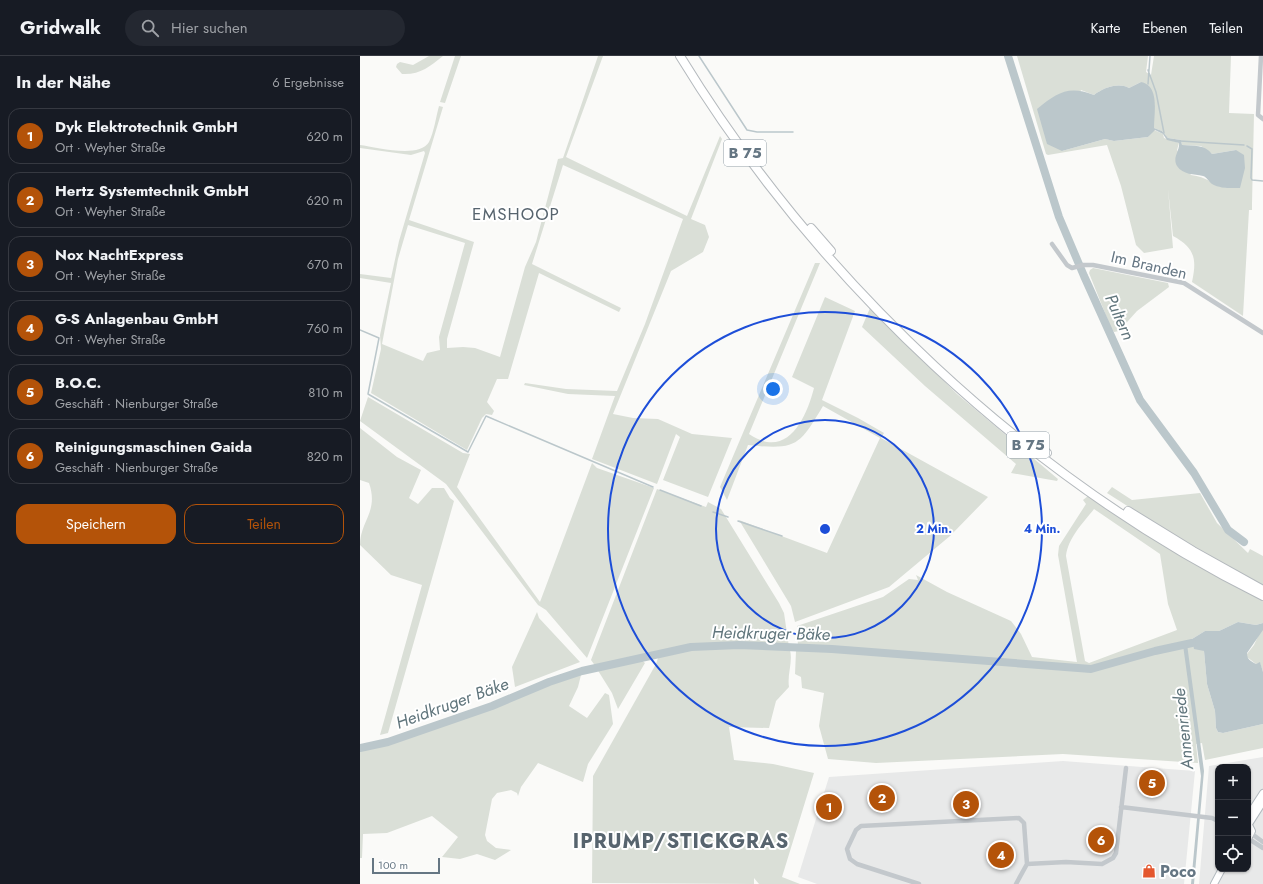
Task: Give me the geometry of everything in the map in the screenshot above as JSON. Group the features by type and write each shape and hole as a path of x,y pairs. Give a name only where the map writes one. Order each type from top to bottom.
{"highway":[{"name":"B 75","path":"680,56 752,162 817,244 886,318 948,378 1029,446 1099,497 1200,562 1263,596"},
{"name":"B 75","path":"687,56 756,158 812,230 862,285 952,374 1024,435 1104,495 1193,551 1263,590"}],"main road":[{"path":"1251,811 1263,793"},
{"path":"1251,820 1263,802"},
{"path":"1214,884 1220,872"}],"street":[{"path":"1261,56 1262,63 1258,115 1263,119"},
{"name":"Im Branden","path":"1052,244 1067,265 1072,268 1082,265 1093,265 1184,283 1263,333"},
{"path":"1027,864 1066,862 1096,865 1108,862 1116,853 1126,768"},
{"path":"1121,806 1215,819"},
{"path":"919,884 857,864 850,859 847,849 856,830 860,826 1019,818 1024,822 1027,864 1016,884"},
{"path":"1251,838 1263,842"},
{"path":"1251,839 1263,848"}],"shaded area":[{"path":"429,56 443,56 429,67 419,72 402,74 396,67 400,62 413,65"},
{"path":"455,56 461,56 445,103 440,102"},
{"path":"598,56 603,56 566,157 687,216 720,136 722,139 691,219 705,225 709,237 703,252 671,271 613,414 633,418 658,419 692,434 732,438 708,497 663,480 680,437 676,434 657,484 592,459 615,396 568,394 524,385 525,383 566,389 617,391 645,324 683,219 563,165 532,264 621,308 619,312 539,273 508,379 497,379 487,402 494,411 492,415 486,414 482,418 467,450 371,393 381,349 380,335 391,283 360,278 360,274 391,278 399,241 425,153 424,151 411,155 360,148 360,145 397,151 416,150 424,147 431,138 439,106 443,107 409,220 474,242 447,339 447,348 475,348 500,357 525,267 536,242 558,159 563,158","holes":["408,225 465,243 439,337 440,350 427,353 423,361 382,344 398,259"]},
{"path":"1017,56 1148,56 1146,72 1151,75 1154,56 1231,56 1229,113 1254,114 1252,210 1249,210 1243,316 1192,282 1194,274 1193,255 1186,245 1173,236 1168,189 1173,248 1144,253 1136,245 1121,186 1107,145 1048,155 1046,154","holes":["1141,82 1154,104 1154,128 1162,131 1168,138 1181,140 1182,145 1201,146 1212,154 1236,150 1227,188 1201,177 1191,175 1177,150 1179,143 1164,138 1163,134 1154,130 1148,137 1114,141 1105,139 1062,151 1081,90 1094,95 1111,87 1125,86 1129,88"]},
{"path":"1141,82 1147,84 1151,89 1155,100 1154,128 1162,131 1168,138 1181,140 1182,145 1202,147 1212,154 1236,150 1244,155 1245,168 1240,188 1219,187 1212,184 1207,178 1189,174 1179,169 1175,160 1179,143 1167,140 1163,134 1155,130 1148,137 1114,141 1105,139 1062,151 1047,144 1037,109 1057,95 1063,92 1077,91 1094,95 1111,87 1125,86 1129,88"},
{"path":"815,263 820,263 749,434 762,441 774,442 784,439 793,432 800,423 806,412 814,388 792,377 825,297 855,311 822,400 884,433 881,438 988,497 950,536 889,587 795,622 791,606 739,520 827,553 880,438 823,406 808,430 795,442 777,447 748,445 727,500 720,487"},
{"path":"1093,268 1168,283 1169,287 1137,311 1119,331 1114,332 1111,328 1089,273"},
{"path":"870,308 957,394 1058,479 1057,481 1011,473 1016,464 925,386 862,327"},
{"path":"368,397 463,453 470,454 457,487 540,602 592,463 597,468 654,488 587,658 546,610 538,605 446,484 360,421"},
{"path":"360,428 397,457 421,470 409,498 418,504 432,488 444,488 450,498 454,501 388,733 380,735 422,585 391,575 360,545 363,529 371,509 372,502 369,483 360,480"},
{"path":"1112,487 1132,500 1200,493 1217,523 1248,553 1250,549 1263,556 1263,586 1184,541 1107,493"},
{"path":"657,489 706,507 708,502 721,509 784,613 789,647 738,644 693,646 596,667 591,660"},
{"path":"1088,496 1177,553 1263,601 1263,623 1256,625 1238,622 1219,631 1205,631 1192,639 1192,643 1204,651 1207,684 1215,711 1216,728 1218,732 1223,733 1263,724 1263,748 1205,760 1202,743 1196,744 1198,763 1063,754 876,763 828,759 819,726 824,693 802,688 801,677 795,674 796,651 832,650 1083,669 1083,667 798,647 797,626 883,597 909,579 918,580 916,575 947,592 1011,621 1021,634 1032,657 1077,662 1058,555 1059,546 1086,504 1083,500","holes":["1094,509 1160,554 1168,604 1177,630 1089,663 1085,661 1066,556 1067,549 1077,531"]},
{"path":"537,612 539,618 580,662 515,687 512,667"},
{"path":"1238,622 1256,625 1263,623 1263,630 1247,653 1251,661 1256,664 1260,662 1263,672 1263,724 1223,733 1218,732 1216,728 1215,711 1207,684 1204,651 1194,649 1192,639 1205,631 1219,631"},
{"path":"1261,630 1263,630 1263,672 1260,663 1256,664 1247,657 1247,654 1254,645"},
{"path":"1187,644 1204,771 1194,884 1191,884 1201,776 1183,645"},
{"path":"738,646 790,650 791,659 789,687 776,701 769,728 729,727 734,760 773,764 814,773 782,877 800,884 759,884 754,878 754,884 592,883 593,776 656,664 659,655 691,647"},
{"path":"640,659 645,663 618,709 612,693 597,669"},
{"path":"582,671 578,687 569,706 587,718 605,693 609,695 613,724 588,764 583,782 538,763 521,787 518,796 517,793 511,790 497,793 492,799 485,835 487,841 496,848 511,850 495,860 477,854 460,859 442,857 458,837 432,816 387,833 363,834 362,858 360,858 360,749 417,734"},
{"path":"1263,757 1263,884 1199,884 1209,766 1215,765 1215,872 1251,872 1251,764 1221,764"},
{"path":"1063,761 1195,771 1184,884 817,884 798,877 829,777"}],"waterway":[{"path":"699,56 747,130 757,132 793,132"},
{"name":"Pultern","path":"1008,56 1059,217 1140,400 1194,473 1228,530 1244,542"},
{"path":"1148,84 1150,56"},
{"path":"1148,70 1156,92 1164,133"},
{"path":"1180,141 1244,145"},
{"path":"1247,146 1252,149 1251,178 1252,180 1263,181"},
{"path":"360,330 379,338 368,394 468,452 486,416 653,487"},
{"path":"660,490 701,506"},
{"path":"713,512 728,517"},
{"path":"738,521 782,536"},
{"name":"Heidkruger Bäke","path":"360,748 388,742 492,706 549,682 582,671 691,647 739,645 832,649 1091,669 1155,651 1192,643"}],"place":[{"name":"B.O.C.","path":"1152,783"},
{"name":"Hertz Systemtechnik GmbH","path":"882,798"},
{"name":"Nox NachtExpress","path":"966,804"},
{"name":"Dyk Elektrotechnik GmbH","path":"829,807"},
{"name":"Reinigungsmaschinen Gaida","path":"1101,840"},
{"name":"G-S Anlagenbau GmbH","path":"1001,855"},
{"name":"Poco","path":"1149,871"}],"district":[{"name":"EMSHOOP","path":"516,214"},
{"name":"IPRUMP/STICKGRAS","path":"681,841"}],"water label":[{"name":"Annenriede","path":"1183,729"}]}
